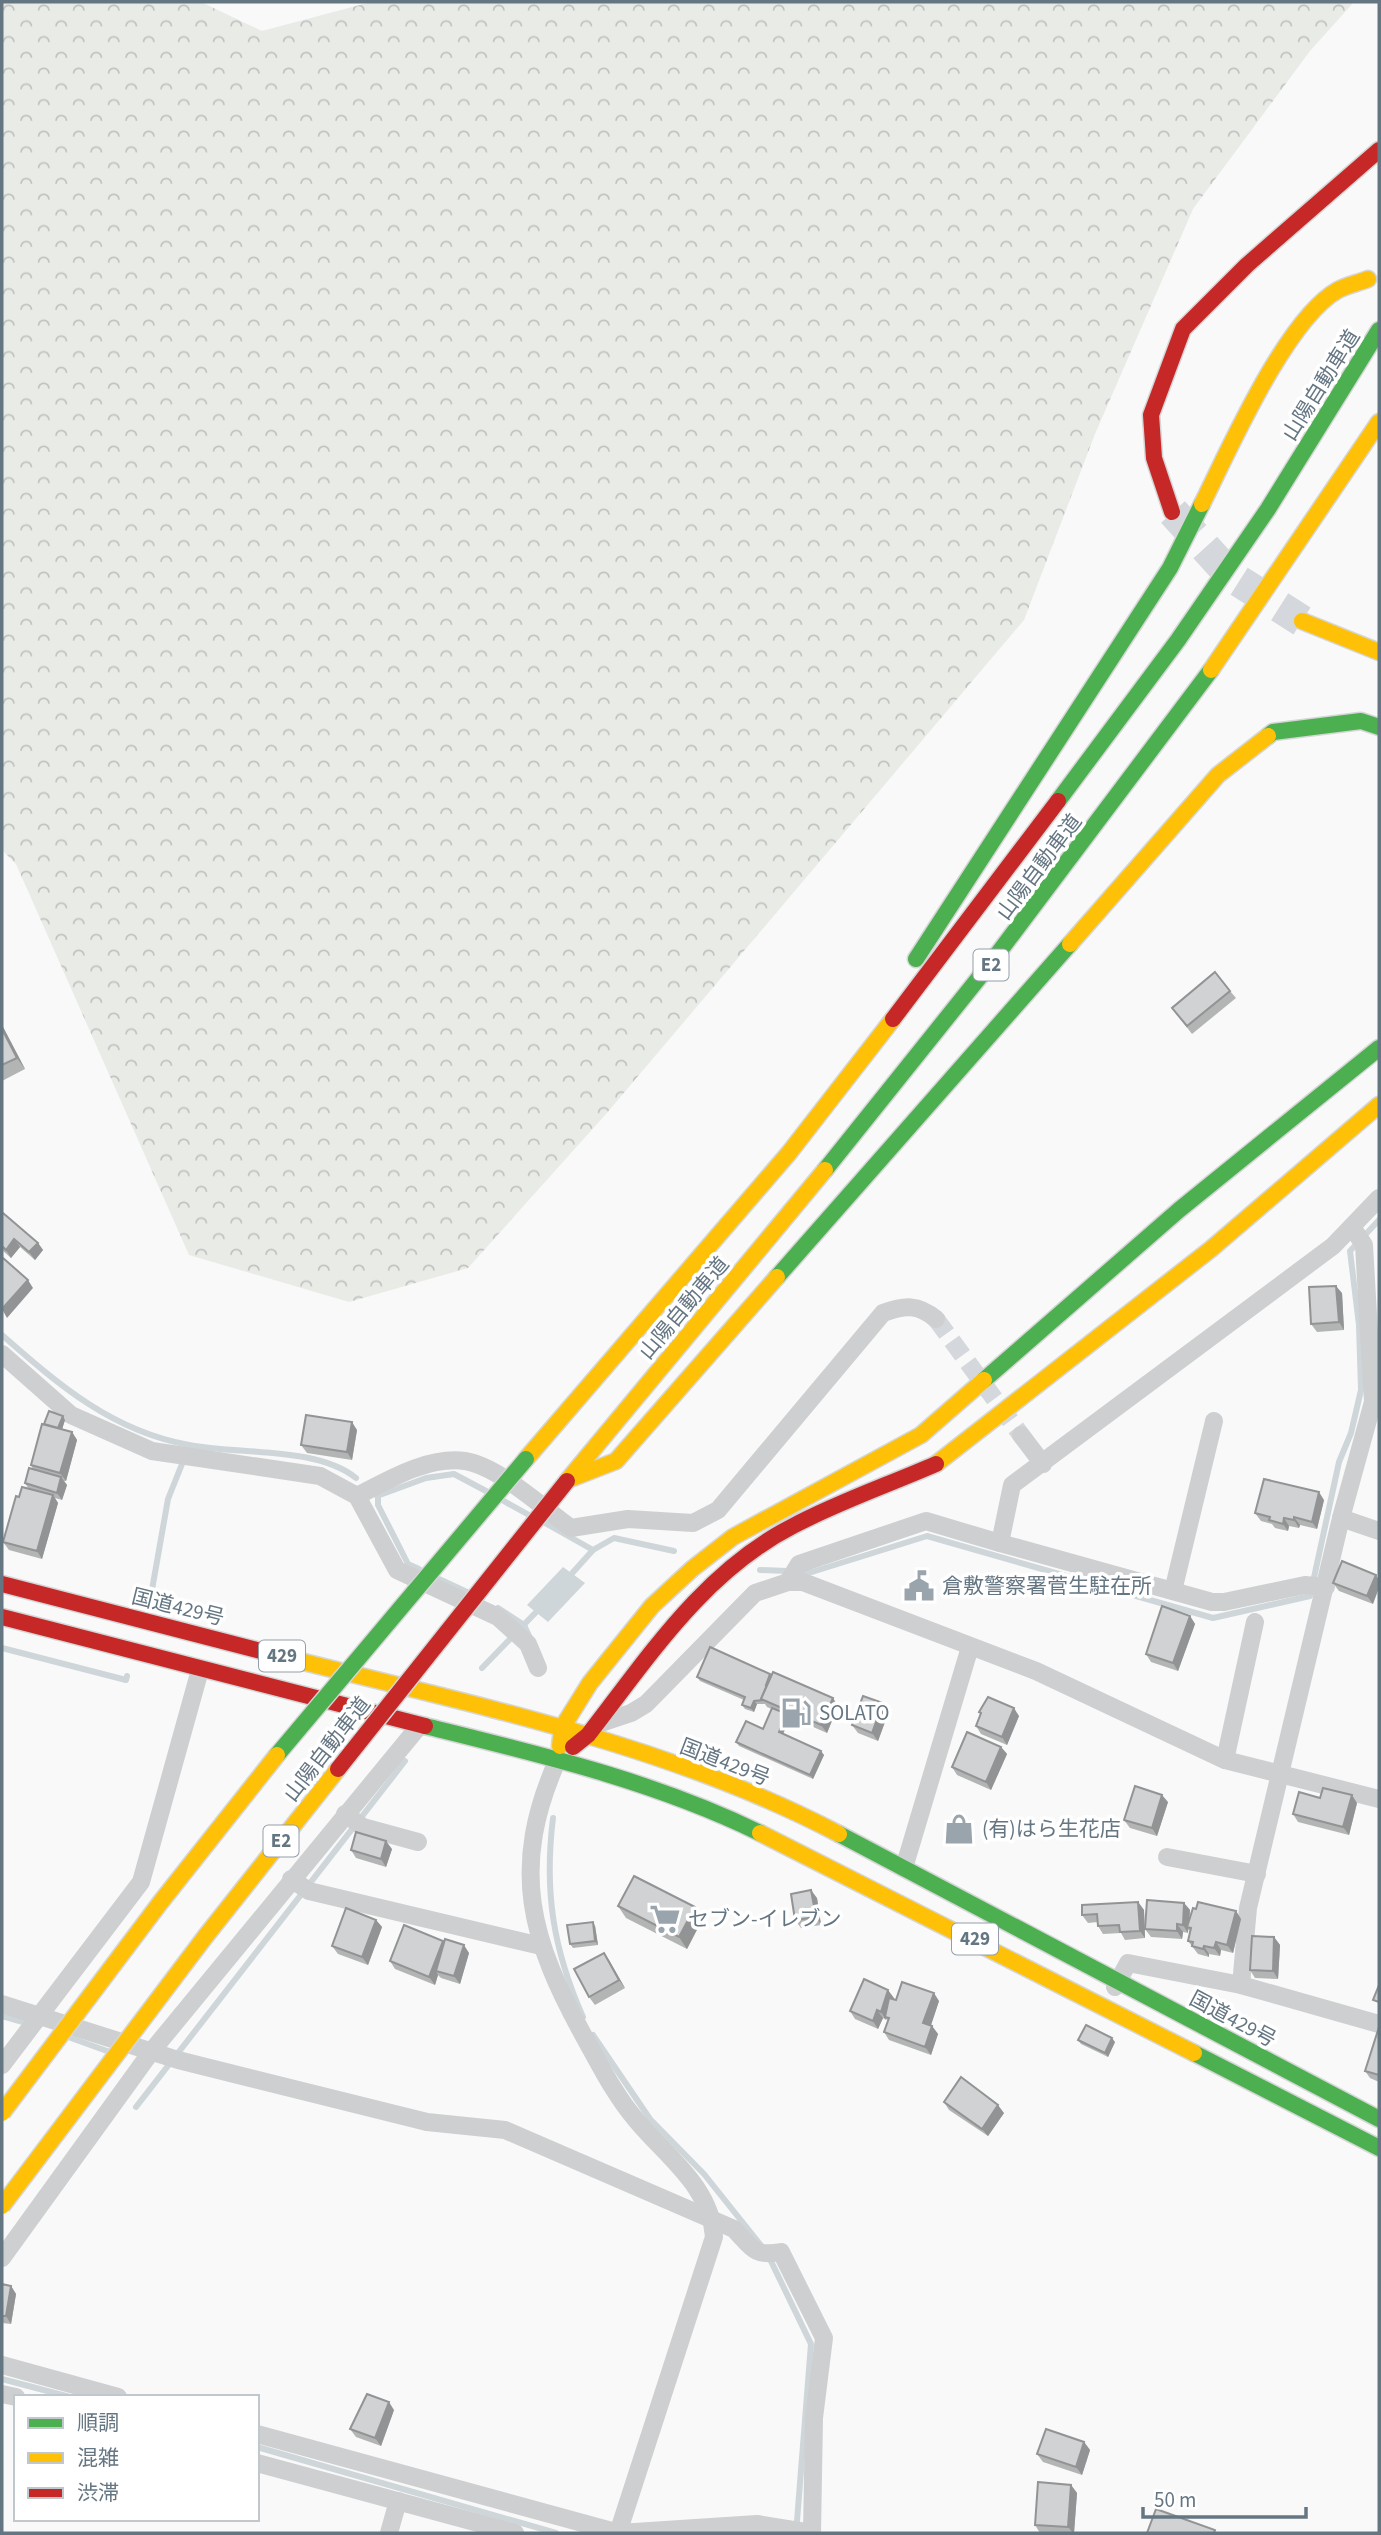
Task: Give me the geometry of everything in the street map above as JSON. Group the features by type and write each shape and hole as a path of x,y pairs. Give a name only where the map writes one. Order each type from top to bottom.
{"highway":[{"path":"1172,512 1154,458 1151,415 1184,329 1247,265 1379,150"},
{"path":"789,1153 1170,568 1266,376 1310,316 1336,291 1368,279"},
{"name":"山陽自動車道","path":"2,2113 160,1903 300,1726 789,1153 963,929 1178,640 1268,509 1379,330"},
{"name":"山陽自動車道","path":"2,2206 205,1937 567,1480 838,1156 1024,922 1217,666 1306,537 1379,422"},
{"path":"1302,621 1379,652"},
{"path":"567,1480 617,1461 1218,775 1273,732 1361,721 1379,727"},
{"path":"558,1759 562,1728 590,1683 652,1606 692,1569 733,1537 921,1435 1179,1210 1379,1048"},
{"path":"558,1759 592,1730 676,1621 709,1586 753,1551 792,1526 943,1461 1211,1249 1379,1105"},
{"name":"国道429号","path":"2,1584 562,1728 592,1730 747,1791 904,1868 1379,2119"},
{"name":"429","path":"2,1617 200,1670 558,1759 643,1786 734,1820 1105,2005 1379,2148"}],"street":[{"path":"1241,1985 1248,1908 1281,1775 1315,1586 1341,1518 1373,1402 1358,1236 1379,1198"},
{"path":"1000,1543 1012,1485 1322,1254 1358,1236"},
{"path":"356,1496 389,1479 437,1462 465,1461 487,1468 571,1528 628,1519 693,1523 718,1510 883,1313 903,1305 923,1308 936,1319"},
{"path":"2,1354 71,1415 152,1451 320,1476 356,1496 397,1570 498,1617 528,1644 538,1668"},
{"path":"1173,1591 1214,1421"},
{"path":"1021,1435 1043,1464"},
{"path":"1341,1518 1379,1531"},
{"path":"592,1730 646,1704 755,1593 842,1547 926,1521 1173,1591 1224,1602 1315,1586"},
{"path":"791,1576 1036,1671 1226,1760 1379,1799"},
{"path":"1226,1760 1255,1622"},
{"path":"904,1868 970,1647"},
{"path":"2,2065 141,1882 200,1670"},
{"path":"2,2258 353,1820 420,1725"},
{"path":"558,1759 540,1800 531,1854 531,1900 541,1946 562,1997 608,2080 635,2119 702,2194 713,2219 714,2237 619,2533"},
{"path":"353,1820 418,1842"},
{"path":"1167,1857 1257,1874"},
{"path":"300,1885 541,1946"},
{"path":"1105,2005 1128,1963 1241,1985 1379,2024"},
{"path":"2,2004 165,2056 427,2122 505,2130 734,2229 756,2252 768,2255 781,2252 824,2338 814,2418 812,2533 757,2524 619,2533 259,2435"},
{"path":"2,2365 111,2395"},
{"path":"259,2464 515,2533"},
{"path":"389,2533 398,2501"}],"green space":[{"path":"2,2 201,2 262,31 371,2 1354,2 1310,51 1193,209 1095,434 1024,620 606,1114 468,1268 349,1302 189,1255 16,864 2,850"}],"shaded area":[{"path":"563,1567 585,1583 548,1622 527,1605"}],"building":[{"path":"1215,972 1230,991 1187,1026 1172,1008"},
{"path":"2,1029 17,1058 2,1065"},
{"path":"3,1213 38,1243 29,1252 14,1239 6,1250 2,1246"},
{"path":"3,1258 28,1280 2,1309 2,1260"},
{"path":"1336,1286 1339,1322 1311,1324 1309,1287"},
{"path":"49,1411 63,1416 58,1428 44,1424"},
{"path":"306,1415 352,1422 347,1452 301,1445"},
{"path":"42,1424 72,1432 60,1473 31,1465"},
{"path":"29,1468 61,1477 57,1493 25,1483"},
{"path":"1264,1479 1319,1492 1312,1522 1294,1517 1294,1520 1284,1518 1283,1524 1255,1513"},
{"path":"22,1487 53,1495 37,1551 3,1542 16,1496 19,1497"},
{"path":"1342,1561 1376,1575 1367,1596 1333,1583"},
{"path":"1162,1606 1190,1616 1173,1663 1146,1654"},
{"path":"710,1647 770,1674 761,1699 763,1700 754,1701 751,1708 742,1705 745,1697 697,1677"},
{"path":"773,1672 833,1698 821,1725 761,1699"},
{"path":"863,1696 883,1703 872,1733 852,1725"},
{"path":"988,1697 1014,1708 1002,1737 976,1726 981,1713 979,1712"},
{"path":"772,1708 787,1714 779,1732 821,1751 810,1775 736,1742 746,1721 763,1729"},
{"path":"967,1732 1001,1747 986,1782 952,1767"},
{"path":"1135,1786 1162,1795 1152,1828 1124,1820"},
{"path":"1323,1788 1352,1795 1343,1827 1293,1814 1299,1792 1320,1798"},
{"path":"356,1832 386,1841 381,1859 351,1850"},
{"path":"634,1876 695,1907 679,1937 618,1906"},
{"path":"811,1890 816,1917 795,1920 791,1894"},
{"path":"1147,1900 1184,1903 1183,1925 1177,1924 1177,1931 1145,1929"},
{"path":"1138,1902 1140,1931 1120,1932 1119,1925 1098,1926 1097,1914 1082,1915 1082,1905"},
{"path":"1198,1902 1236,1911 1227,1945 1216,1942 1214,1948 1204,1946 1203,1949 1192,1946 1193,1942 1188,1941 1191,1928 1187,1927 1193,1908 1196,1909"},
{"path":"346,1908 376,1920 362,1957 332,1946"},
{"path":"593,1922 595,1941 570,1944 567,1925"},
{"path":"404,1925 443,1941 429,1977 390,1961"},
{"path":"1252,1936 1274,1937 1273,1971 1250,1970"},
{"path":"445,1939 464,1945 454,1976 436,1971"},
{"path":"604,1953 619,1980 589,1997 574,1969"},
{"path":"864,1979 888,1990 881,2012 877,2010 873,2021 850,2011"},
{"path":"902,1982 934,1993 923,2023 932,2026 925,2047 884,2032 889,2018 885,2017 889,1998 896,2000"},
{"path":"1379,1985 1379,2002 1373,2000"},
{"path":"1086,2025 1112,2038 1105,2053 1078,2040"},
{"path":"1379,2027 1379,2075 1365,2071"},
{"path":"961,2077 998,2105 982,2129 944,2102"},
{"path":"2,2284 11,2286 6,2316 2,2316"},
{"path":"367,2394 389,2402 375,2438 350,2429"},
{"path":"1046,2429 1084,2442 1076,2467 1037,2454"},
{"path":"1038,2482 1071,2485 1068,2527 1035,2525"},
{"path":"1156,2509 1215,2530 1214,2533 1147,2533"}],"waterway":[{"path":"760,1570 812,1572 927,1536 1213,1618 1310,1596 1339,1462 1351,1433 1361,1390 1359,1325 1350,1251 1379,1220"},
{"path":"2,1335 66,1388 135,1429 189,1445 299,1456 339,1468 356,1478"},
{"path":"150,1601 168,1499 182,1464"},
{"path":"377,1496 426,1478 454,1474 486,1491"},
{"path":"378,1497 378,1505 408,1564 419,1569"},
{"path":"502,1500 529,1515"},
{"path":"545,1523 593,1550 614,1538 674,1551"},
{"path":"566,1580 593,1550"},
{"path":"439,1579 467,1592"},
{"path":"498,1608 524,1625 530,1638"},
{"path":"482,1668 540,1608"},
{"path":"2,1648 126,1680 127,1676"},
{"path":"136,2107 405,1761"},
{"path":"553,1818 550,1845 553,1919 564,1967 583,2017"},
{"path":"2,2016 23,2022"},
{"path":"593,2035 650,2119 704,2174 763,2248"},
{"path":"71,2038 107,2051"},
{"path":"769,2257 811,2344 797,2521"},
{"path":"2,2379 62,2395"},
{"path":"259,2448 556,2533"}],"tunnel":[{"path":"1173,512 1231,576 1302,621"},
{"path":"936,1319 1021,1435"}],"traffic: fast":[{"path":"1058,801 1178,640 1268,509 1379,330"},
{"path":"916,959 1170,568 1202,504"},
{"path":"825,1170 990,964 1211,670"},
{"path":"1268,736 1273,732 1361,721 1379,727"},
{"path":"777,1277 1070,944"},
{"path":"984,1380 1179,1210 1379,1048"},
{"path":"277,1755 526,1459"},
{"path":"425,1726 595,1770 679,1798 760,1833"},
{"path":"839,1834 1379,2119"},
{"path":"1194,2053 1379,2148"}],"traffic: slow":[{"path":"1202,504 1243,420 1279,356 1299,328 1318,305 1338,290 1368,279"},
{"path":"1211,670 1379,422"},
{"path":"1302,621 1379,652"},
{"path":"1070,944 1218,775 1268,736"},
{"path":"526,1459 789,1153 893,1019"},
{"path":"936,1464 1211,1249 1379,1105"},
{"path":"567,1481 825,1170"},
{"path":"570,1479 616,1461 777,1277"},
{"path":"560,1746 562,1728 590,1683 652,1606 692,1569 733,1537 921,1435 984,1380"},
{"path":"280,1656 494,1709 636,1750 773,1802 839,1834"},
{"path":"2,2113 160,1903 277,1755"},
{"path":"2,2206 205,1937 338,1769"},
{"path":"760,1833 1194,2053"}],"traffic: jam":[{"path":"1172,512 1154,458 1151,415 1183,329 1247,265 1379,150"},
{"path":"893,1019 1058,801"},
{"path":"573,1747 588,1735 679,1619 731,1567 761,1545 810,1517 936,1464"},
{"path":"338,1769 567,1481"},
{"path":"2,1584 280,1656"},
{"path":"2,1617 425,1726"}],"place":[{"name":"倉敷警察署菅生駐在所","path":"919,1586"},
{"name":"SOLATO","path":"796,1713"},
{"name":"(有)はら生花店","path":"959,1829"},
{"name":"セブン-イレブン","path":"665,1919"}]}
